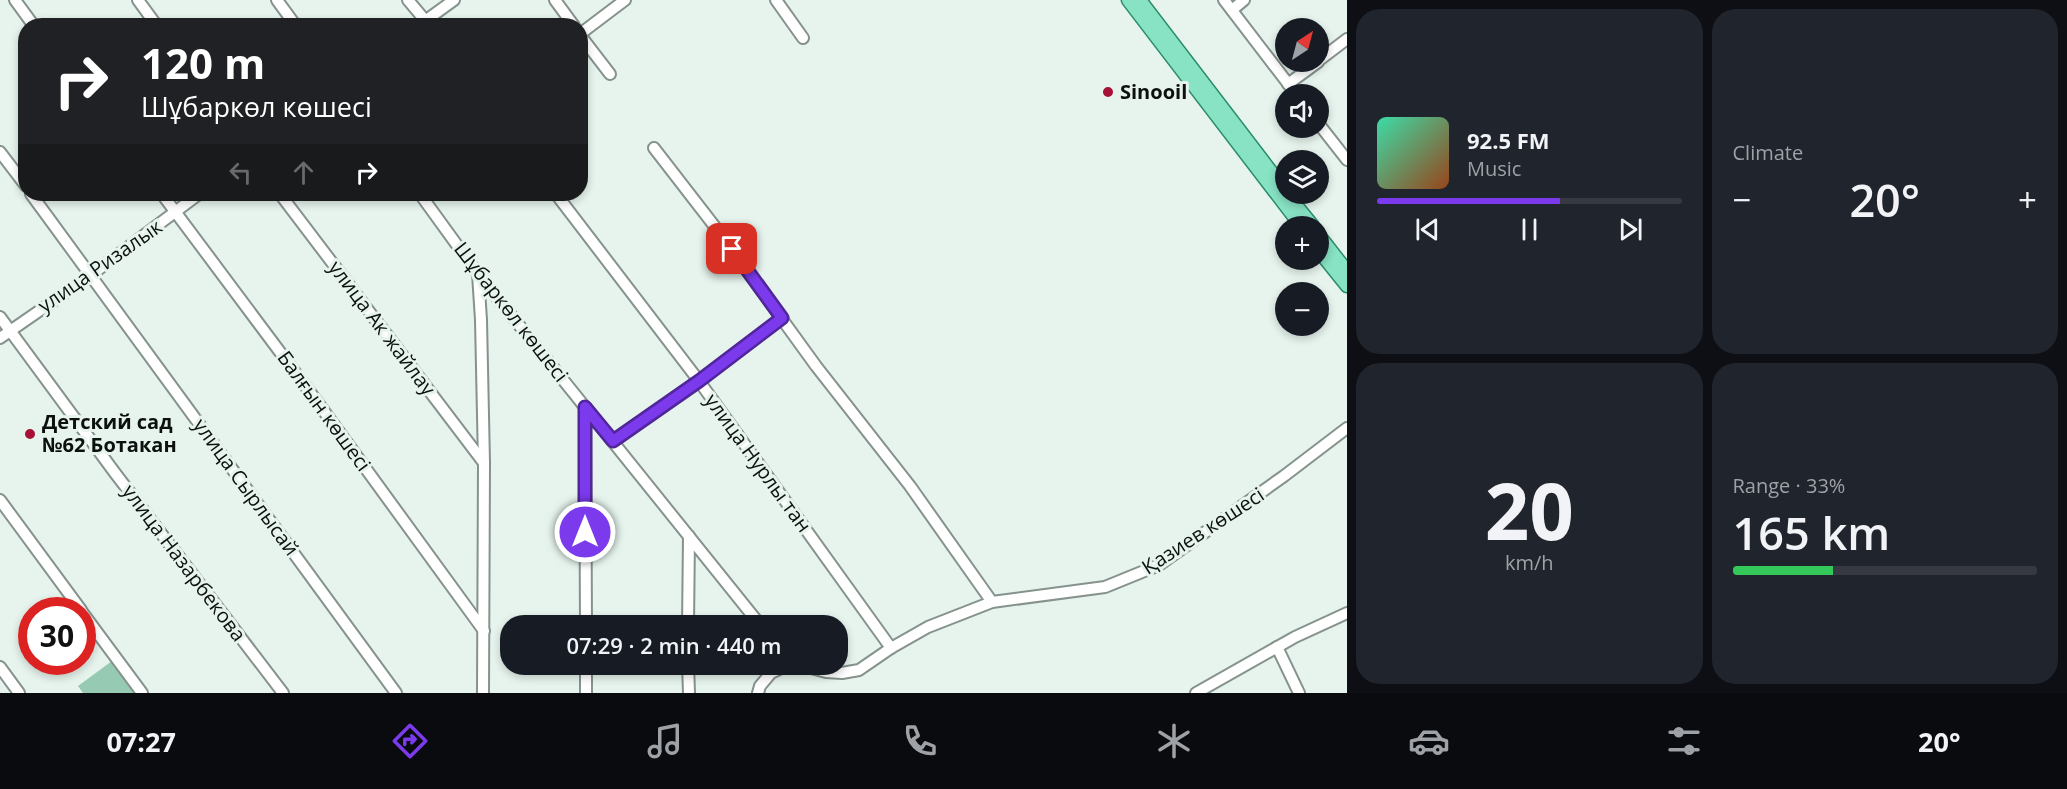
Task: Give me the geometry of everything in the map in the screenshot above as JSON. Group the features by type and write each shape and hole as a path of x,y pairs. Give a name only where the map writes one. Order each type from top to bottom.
{"main road":[{"path":"1128,0 1293,216"},
{"path":"1140,0 1275,178"},
{"path":"1296,204 1305,216"},
{"path":"1329,248 1347,271"},
{"path":"1329,264 1347,286"}],"street":[{"path":"15,0 28,18"},
{"path":"138,0 151,18"},
{"path":"277,0 290,18"},
{"path":"408,0 423,18"},
{"path":"433,18 454,0"},
{"path":"555,0 568,18"},
{"path":"588,28 625,0"},
{"path":"776,0 803,38"},
{"path":"1224,0 1288,84 1304,72"},
{"path":"1232,10 1244,0"},
{"path":"1329,53 1347,39"},
{"path":"588,45 610,74"},
{"path":"1329,136 1346,156"},
{"path":"654,148 816,366 910,486 992,602"},
{"path":"0,152 18,176"},
{"name":"улица Сырлысай","path":"36,201 396,693"},
{"name":"Балғын көшесі","path":"167,201 484,631"},
{"name":"улица Ризалык","path":"0,338 91,275 190,201"},
{"name":"улица Ак жайлау","path":"285,201 484,463"},
{"name":"Шұбаркөл көшесі","path":"425,201 478,274 752,615"},
{"name":"улица Нурлы тан","path":"561,201 699,381 891,648"},
{"path":"478,274 484,463 483,693"},
{"name":"улица Назарбекова","path":"0,317 115,473 283,693"},
{"path":"613,441 699,381 782,318"},
{"path":"585,407 586,615"},
{"name":"Қазиев көшесі","path":"848,672 859,670 928,627 992,602 1105,587 1159,565 1347,428"},
{"path":"0,500 72,597"},
{"path":"688,615 689,536"},
{"path":"1196,693 1276,647 1347,613"},
{"path":"96,630 142,693"},
{"path":"1276,647 1299,693"},
{"path":"1,670 19,693"},
{"path":"586,675 586,693"},
{"path":"688,675 689,693"},
{"path":"758,693 760,686 769,675"}],"green space":[{"path":"112,661 135,693 83,693 78,686 96,675"}],"place":[{"name":"Sinooil","path":"1108,92"},
{"name":"Детский сад №62 Ботакан","path":"30,434"}],"route":[{"path":"585,532 585,407 613,441 699,381 782,318 732,249"}]}
